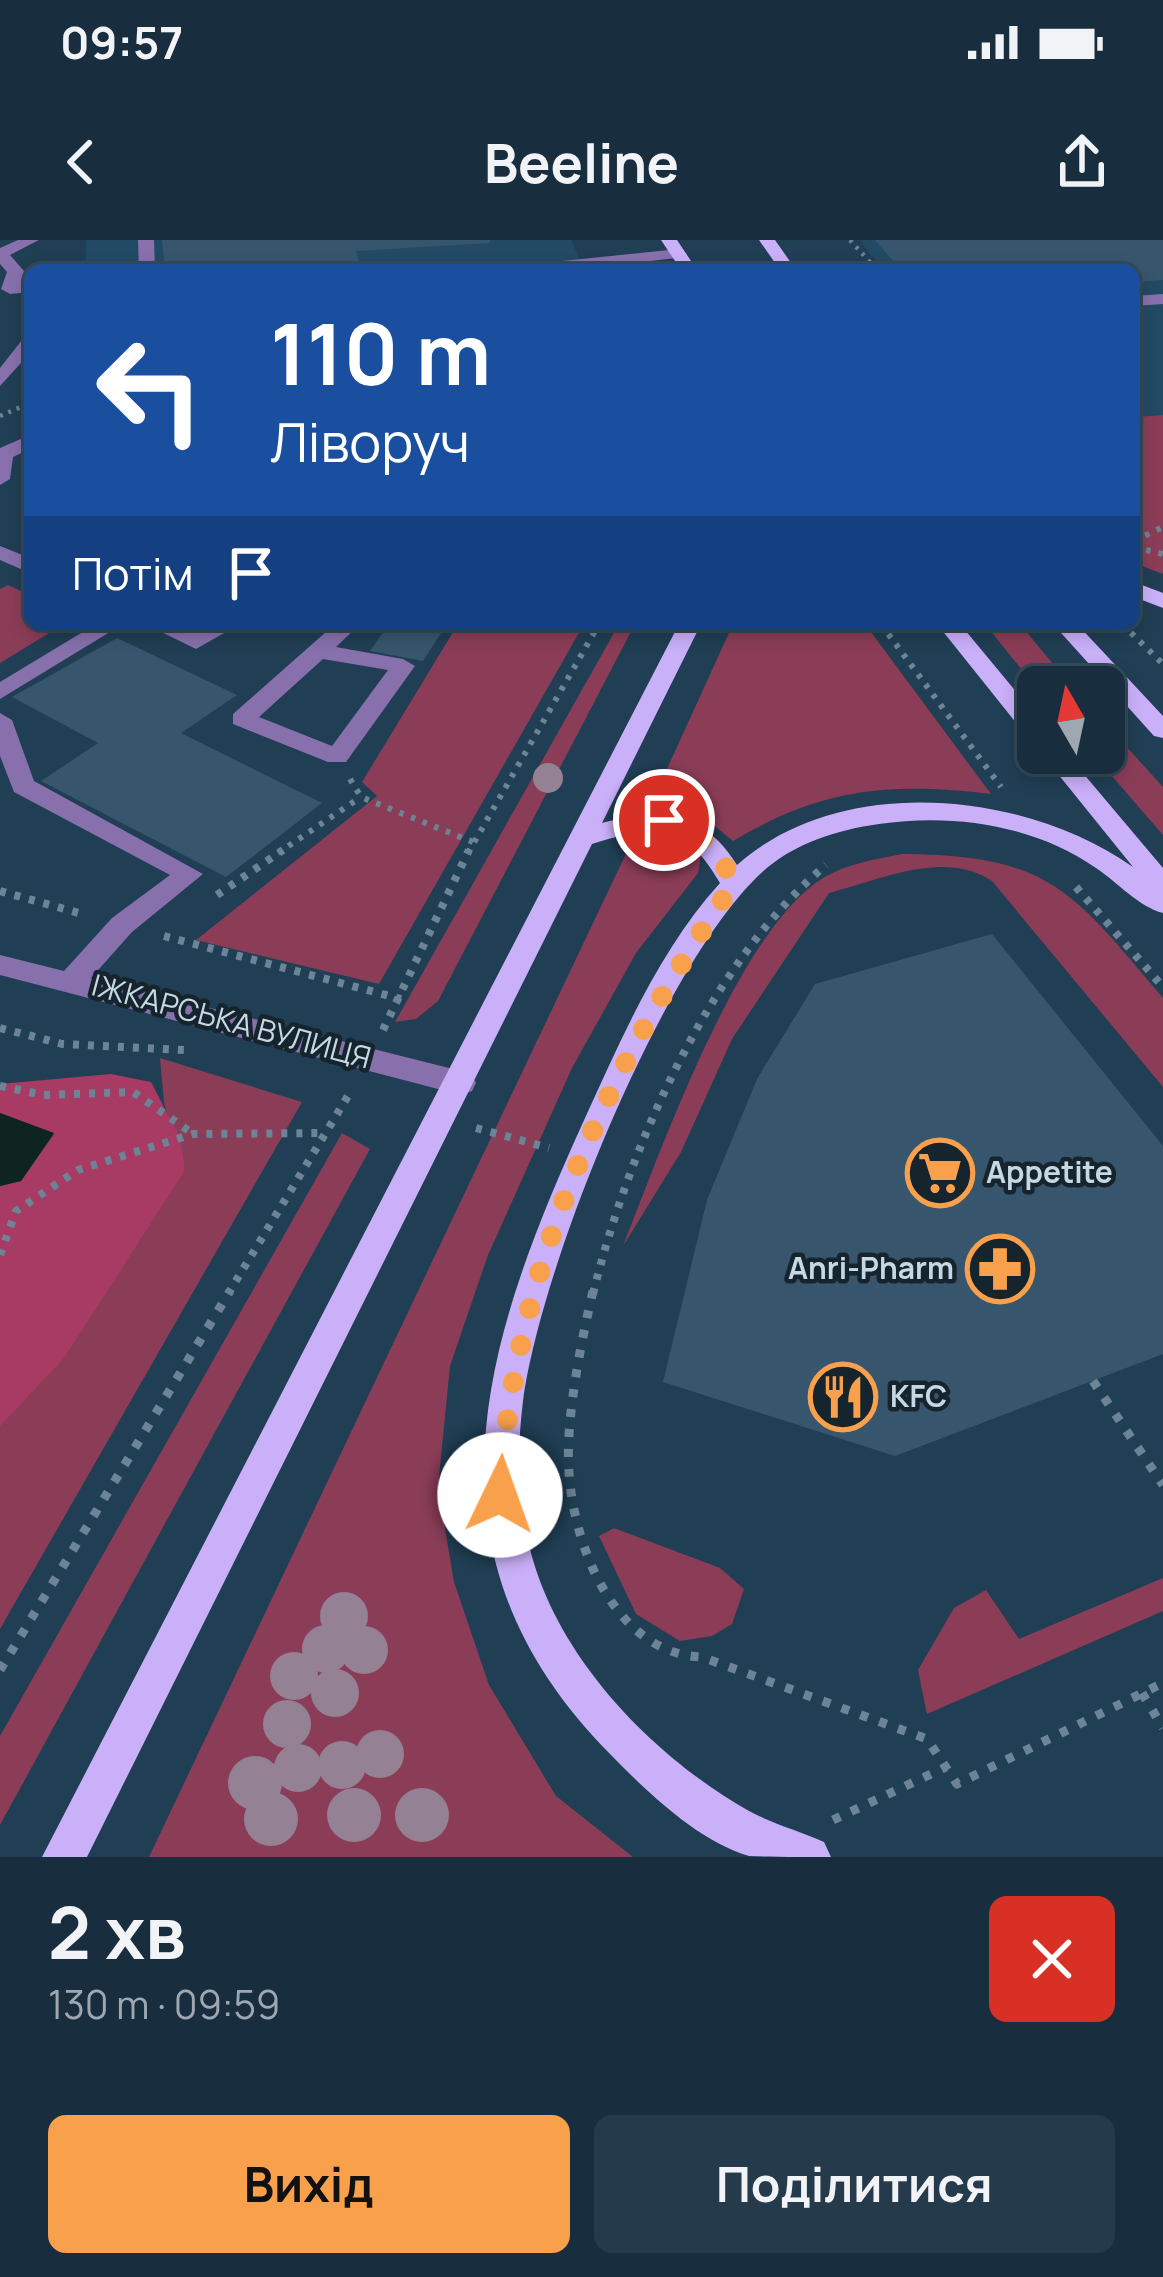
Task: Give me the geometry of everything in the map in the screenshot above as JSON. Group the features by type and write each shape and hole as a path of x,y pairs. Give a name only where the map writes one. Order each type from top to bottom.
{"main road":[{"path":"64,1857 443,1119 687,630"},
{"path":"953,630 1017,708"},
{"path":"1070,630 1163,731"},
{"path":"1070,774 1163,886"},
{"path":"794,1851 729,1823 642,1758 571,1684 518,1576 500,1495 506,1398 540,1267 583,1156 639,1031 734,883 768,852 802,834 855,819 969,816 1023,825 1073,842 1163,904"},
{"path":"583,838 632,822 664,820 693,827 708,839 734,883"}],"street":[{"path":"8,275 0,254 37,245"},
{"path":"585,264 679,255"},
{"path":"0,380 24,346"},
{"path":"0,478 3,454 24,444"},
{"path":"0,692 102,630"},
{"path":"169,630 196,642 218,630"},
{"path":"317,651 403,666 337,757 242,719 317,651 342,630"},
{"path":"0,720 23,786 189,874 122,925 73,980"},
{"name":"ІЖКАРСЬКА ВУЛИЦЯ","path":"0,965 73,980 460,1083"}],"path":[{"path":"850,240 874,264"},
{"path":"0,1670 322,1133 350,1094 401,999 473,842 596,630"},
{"path":"885,630 1006,795"},
{"path":"1127,630 1163,664"},
{"path":"337,757 361,797 473,842"},
{"path":"211,899 361,797"},
{"path":"844,860 799,882 761,927 699,1032 599,1268 581,1358 568,1473 587,1551 608,1596 638,1636 669,1658 702,1657 927,1739 958,1784 1163,1683"},
{"path":"1060,878 1078,888 1163,987"},
{"path":"0,891 401,999"},
{"path":"122,925 173,925"},
{"path":"0,1028 62,1044 207,1056"},
{"path":"0,1086 44,1095 133,1092 193,1134"},
{"path":"329,1088 368,1099"},
{"path":"443,1119 638,1171"},
{"path":"0,1256 16,1211 78,1170 193,1134 322,1133"},
{"path":"1093,1381 1163,1485"},
{"path":"1142,1694 1163,1728"},
{"path":"794,1851 946,1767"}],"shaded area":[{"path":"86,240 571,240 582,264 86,264"},
{"path":"859,240 1163,240 1163,415 1140,417 1140,264 878,264"},
{"path":"1163,415 1163,574 1140,565 1140,417"},
{"path":"8,585 24,592 24,630 54,630 0,663 0,589"},
{"path":"454,630 581,630 379,984 196,940 377,796 362,782"},
{"path":"616,630 632,630 438,1001 416,1019 395,1022"},
{"path":"730,630 869,630 991,794 920,789 857,793 797,810 733,841 700,814 651,804"},
{"path":"990,630 1025,630 1055,666 1019,666"},
{"path":"1125,745 1163,787 1163,835 1110,774 1125,774"},
{"path":"659,834 686,840 701,856 698,873 636,953 572,1068 488,1255 450,1366 438,1487 454,1582 489,1685 556,1796 633,1857 149,1857 633,839"},
{"path":"902,854 993,862 1054,886 1080,906 1163,998 1163,1087 992,881 973,872 933,867 869,881 829,893 732,1039 681,1152 623,1246 705,1047 761,944 792,905 823,878"},
{"path":"160,1058 302,1102 0,1629 0,1425 185,1170 164,1103"},
{"path":"111,1074 151,1082 180,1138 185,1170 64,1358 0,1426 0,1186 21,1181 54,1134 0,1113 0,1084"},
{"path":"0,1113 54,1133 21,1181 0,1186"},
{"path":"342,1133 370,1149 0,1825 0,1736"},
{"path":"614,1528 720,1568 744,1589 732,1624 712,1636 680,1641 636,1614 599,1536"},
{"path":"1163,1578 1163,1611 927,1714 918,1670 954,1608 986,1590 1019,1639"}],"building":[{"path":"162,240 490,240 356,251 359,264 164,264"},
{"path":"875,240 1163,240 1163,280 1140,282 1140,264 895,264"},
{"path":"385,630 443,630 423,661 370,651"},
{"path":"117,638 237,695 181,733 322,803 226,877 41,781 98,743 12,697"},
{"name":"Appetite","path":"992,934 1163,1146 1163,1354 895,1456 663,1382 707,1200 757,1079 815,984"}],"place":[{"name":"Appetite","path":"940,1173"},
{"name":"Anri-Pharm","path":"1000,1269"},
{"name":"KFC","path":"843,1397"}],"route":[{"path":"500,1495 506,1398 540,1267 639,1031 734,883 708,839 693,827 664,820"}]}
